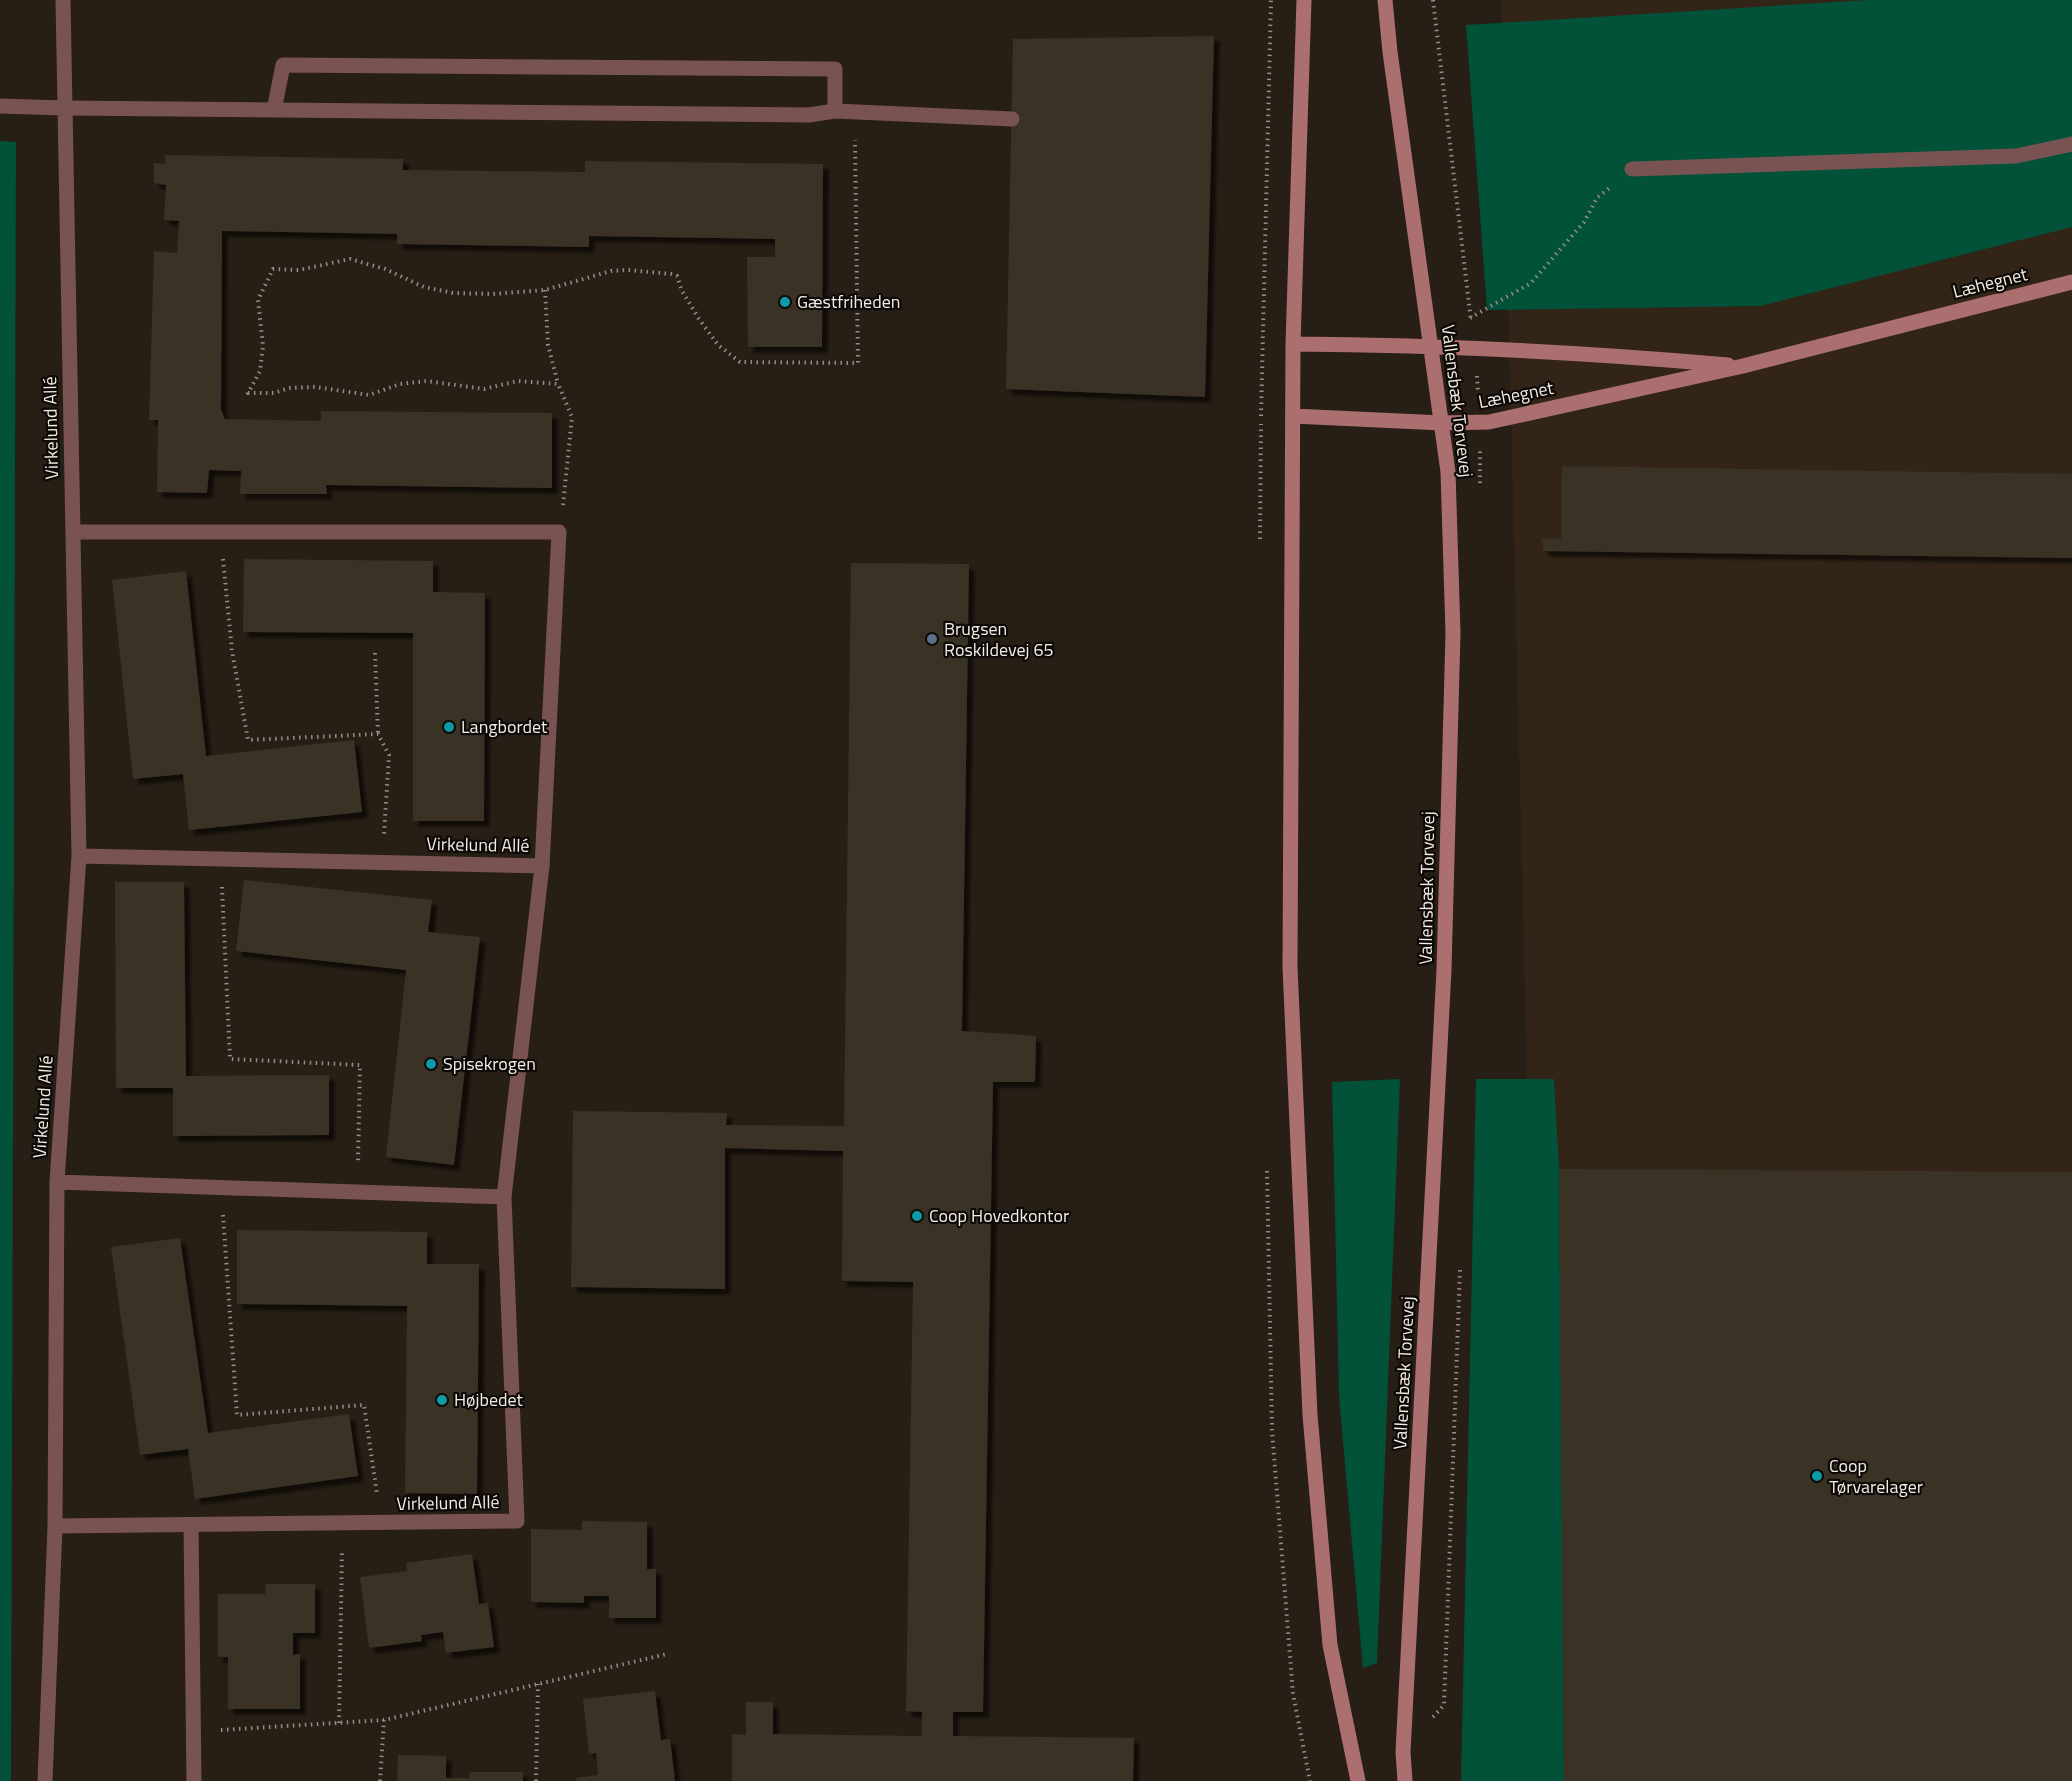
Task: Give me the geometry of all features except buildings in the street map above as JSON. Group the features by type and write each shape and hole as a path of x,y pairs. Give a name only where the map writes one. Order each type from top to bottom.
{"street":[{"name":"Virkelund Allé","path":"45,1781 55,1526 57,1182 79,856 63,0"},
{"path":"1304,0 1293,344 1290,967 1310,1414 1330,1645 1358,1781"},
{"name":"Vallensbæk Torvevej","path":"1385,0 1390,52 1448,472 1453,633 1444,970 1403,1752 1406,1781"},
{"path":"274,110 283,65 835,69 835,111"},
{"path":"0,106 798,115 835,111 1012,119"},
{"path":"1632,169 2016,156 2072,144"},
{"name":"Læhegnet","path":"1293,416 1442,423 1489,422 1743,366 2072,282"},
{"name":"Læhegnet","path":"1293,344 1430,345 1587,352 1743,366"},
{"path":"72,531 559,532 542,866"},
{"name":"Virkelund Allé","path":"55,1526 517,1521 504,1197 542,866 79,856"},
{"name":"Virkelund Allé","path":"57,1182 504,1197"},
{"path":"191,1525 194,1781"}],"path":[{"path":"558,384 518,381 484,389 427,381 400,384 369,395 316,387 289,388 274,393 248,393 260,371 263,346 258,300 273,269 299,270 350,259 385,269 424,287 453,293 493,294 545,290 611,271 628,270 671,274 677,276 690,305 718,345 740,362 858,363 855,134 835,111"},
{"path":"1470,318 1531,283 1584,222 1597,198 1632,169"},
{"path":"545,290 548,345 558,384 572,417 559,532"},
{"path":"220,532 232,651 248,740 378,734"},
{"path":"375,653 378,734 389,755 382,862"},
{"path":"221,859 230,1059 360,1065 357,1192"},
{"path":"221,1187 237,1414 364,1405 381,1523"},
{"path":"339,1723 343,1523"},
{"path":"194,1731 384,1720 667,1653"},
{"path":"536,1781 538,1684"},
{"path":"380,1781 384,1720"}],"shaded area":[{"path":"1501,0 2072,0 2072,1781 1544,1781"}],"green space":[{"path":"1867,0 2072,0 2072,227 1760,306 1487,310 1466,25"},
{"path":"0,141 16,142 11,1781 0,1781"},
{"path":"1400,1079 1377,1663 1363,1668 1339,1396 1332,1082"},
{"path":"1476,1079 1554,1079 1559,1169 1564,1781 1461,1781"}],"place":[{"name":"Gæstfriheden","path":"785,302"},
{"name":"Brugsen Roskildevej 65","path":"932,639"},
{"name":"Langbordet","path":"449,727"},
{"name":"Spisekrogen","path":"431,1064"},
{"name":"Coop Hovedkontor","path":"917,1216"},
{"name":"Højbedet","path":"442,1400"},
{"name":"Coop Tørvarelager","path":"1817,1476"}]}
